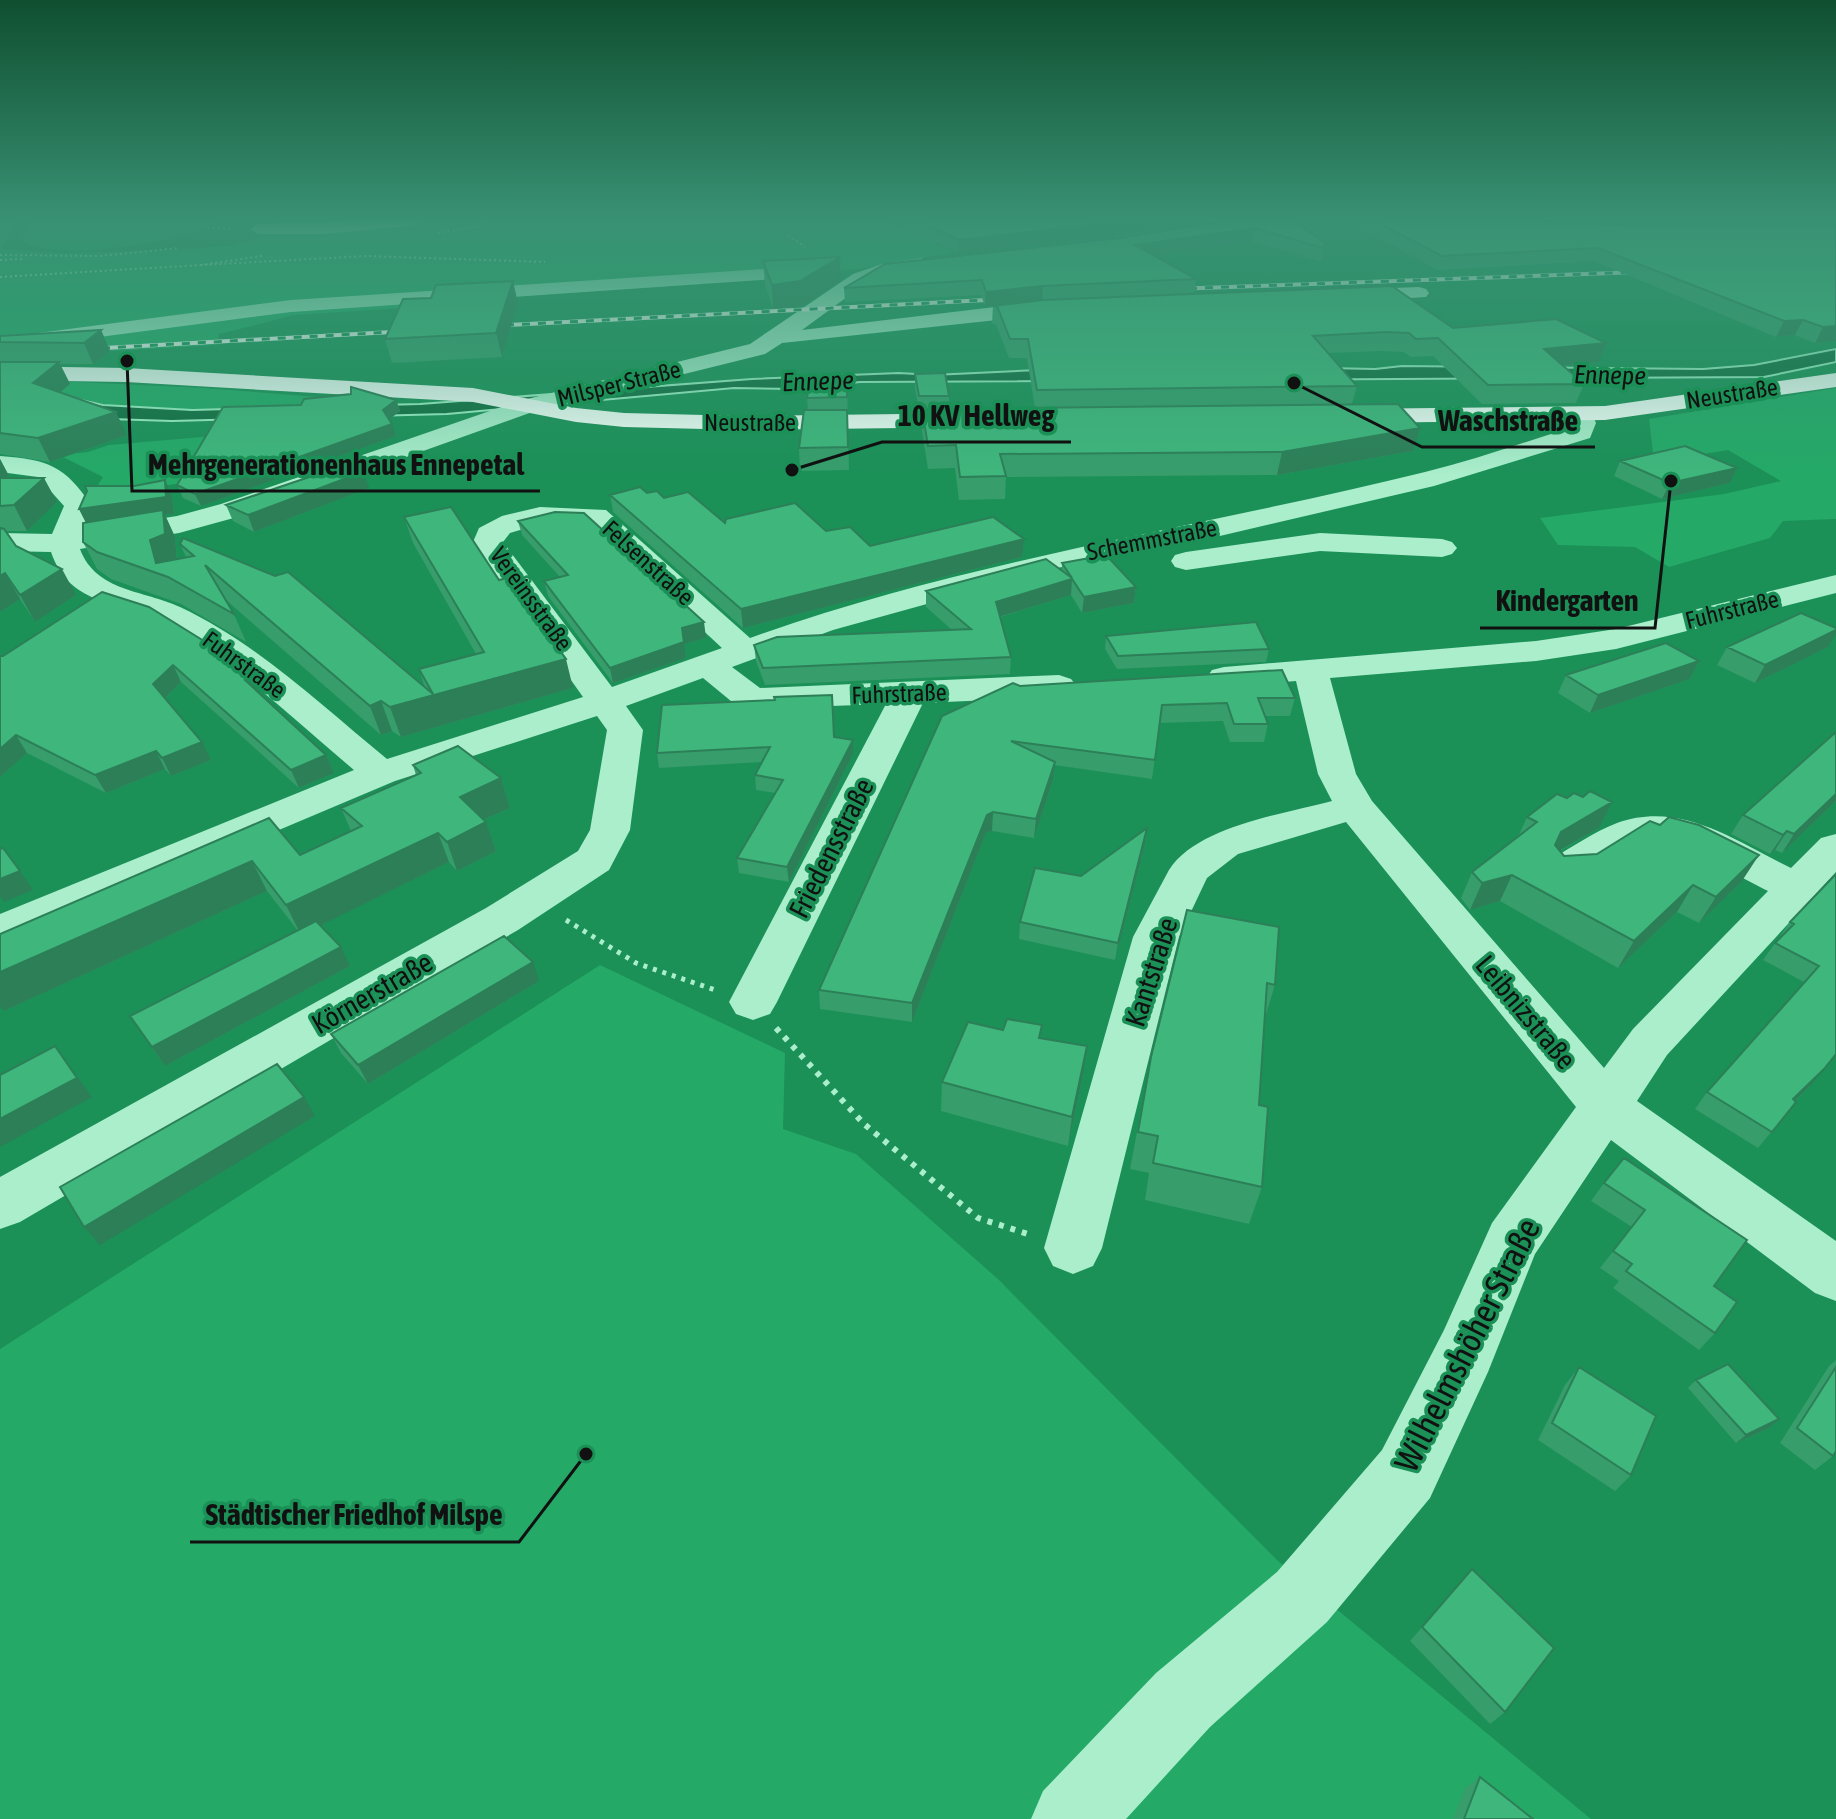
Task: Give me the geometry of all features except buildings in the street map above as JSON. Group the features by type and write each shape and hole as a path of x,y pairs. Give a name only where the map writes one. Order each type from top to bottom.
{"main road":[{"name":"Neustraße","path":"0,373 73,373 483,397 597,418 708,423 1004,420"},
{"name":"Neustraße","path":"1324,416 1581,414 1836,380"}],"street":[{"path":"0,344 308,305"},
{"path":"417,314 417,311 435,307 461,305"},
{"name":"Milsper Straße","path":"0,542 63,543 179,524 231,510 527,406 728,357 782,337 824,305"},
{"path":"782,337 827,335 916,321 1073,307"},
{"name":"Schemmstraße","path":"709,666 822,623 1053,560 1207,530 1434,478 1581,433 1584,423 1581,414"},
{"path":"0,464 30,467 59,476 78,506 63,543"},
{"name":"Felsenstraße","path":"533,518 596,516 746,652"},
{"name":"Vereinsstraße","path":"533,518 499,526 489,534 488,542 605,702"},
{"path":"1053,560 1067,569 1153,566 1320,542 1442,548"},
{"name":"Fuhrstraße","path":"63,543 73,572 94,602 169,614 242,659 381,773"},
{"name":"Fuhrstraße","path":"1187,679 1311,673 1536,651 1616,639 1836,584"},
{"path":"0,932 381,773 709,666"},
{"name":"Fuhrstraße","path":"709,666 750,698 760,699 1095,684"},
{"name":"Leibnizstraße","path":"1311,673 1337,774 1355,807 1606,1107 1836,1274"},
{"name":"Friedensstraße","path":"753,1002 909,694"},
{"name":"Körnerstraße","path":"0,1205 534,900 594,860 610,830 625,730 605,702"},
{"name":"Kantstraße","path":"1073,1248 1156,937 1190,870 1223,845 1355,807"},
{"path":"1566,869 1635,830 1650,825 1673,828 1797,888"},
{"name":"Wilhelmshöher Straße","path":"1071,1819 1183,1700 1302,1597 1406,1474 1466,1351 1512,1241 1650,1042 1836,847"}],"path":[{"path":"534,900 636,963 753,1002 864,1124 978,1218 1073,1248"}],"shaded area":[{"path":"0,305 441,305 294,315 219,334 217,345 22,356 0,366"},
{"path":"34,380 204,388 407,404 141,409 86,400"},
{"path":"1836,388 1836,519 1783,521 1770,538 1669,567 1635,547 1558,545 1540,518 1724,494 1781,481 1728,450 1654,462 1649,419"},
{"path":"214,436 185,483 92,494 103,477 59,455 88,452 109,445"},
{"path":"600,965 785,1053 783,1129 856,1154 998,1279 1277,1560 1591,1819 0,1819 0,1349"}],"water":[{"name":"Ennepe","path":"1836,349 1836,362 1764,377 860,382 792,389 734,388 447,414 172,421 110,419 0,371 64,396 103,405 192,410 420,404 752,379 899,373 933,375 1060,369 1273,367 1375,369 1402,366 1703,369 1754,365"}],"railway":[{"path":"490,326 893,305"},
{"path":"86,349 410,331"}],"place":[{"name":"Mehrgenerationenhaus Ennepetal","path":"127,361"},
{"name":"Waschstraße","path":"1294,383"},
{"name":"10 KV Hellweg","path":"792,470"},
{"name":"Kindergarten","path":"1671,481"},
{"name":"Städtischer Friedhof Milspe","path":"586,1454"}]}
